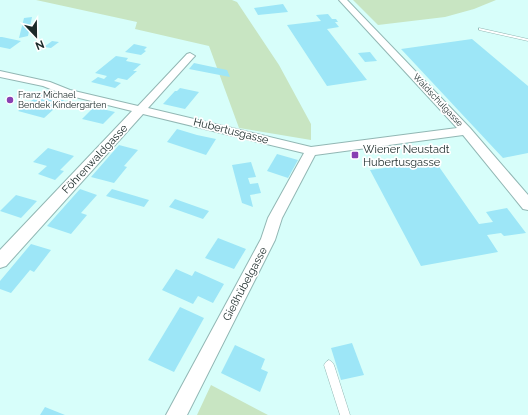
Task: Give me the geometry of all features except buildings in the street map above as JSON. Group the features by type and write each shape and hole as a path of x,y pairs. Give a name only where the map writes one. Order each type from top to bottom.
{"street":[{"name":"Waldschulgasse","path":"343,0 466,131 528,205"},
{"name":"Föhrenwaldgasse","path":"0,261 142,110 190,56"},
{"name":"Hubertusgasse","path":"0,74 46,84 67,92 311,151 466,131"},
{"name":"Gießhübelgasse","path":"176,415 268,240 274,218 311,151"}],"lane":[{"path":"481,28 528,40"},
{"path":"330,365 345,415"}],"green space":[{"path":"36,0 232,0 237,2 279,65 311,124 311,140 239,128 209,46 135,29 137,22"},
{"path":"353,0 496,0 474,9 445,17 378,25"},
{"path":"211,385 268,415 197,415"}],"place":[{"name":"Franz Michael Bendek Kindergarten","path":"10,100"},
{"name":"Wiener Neustadt Hubertusgasse","path":"355,155"}]}
